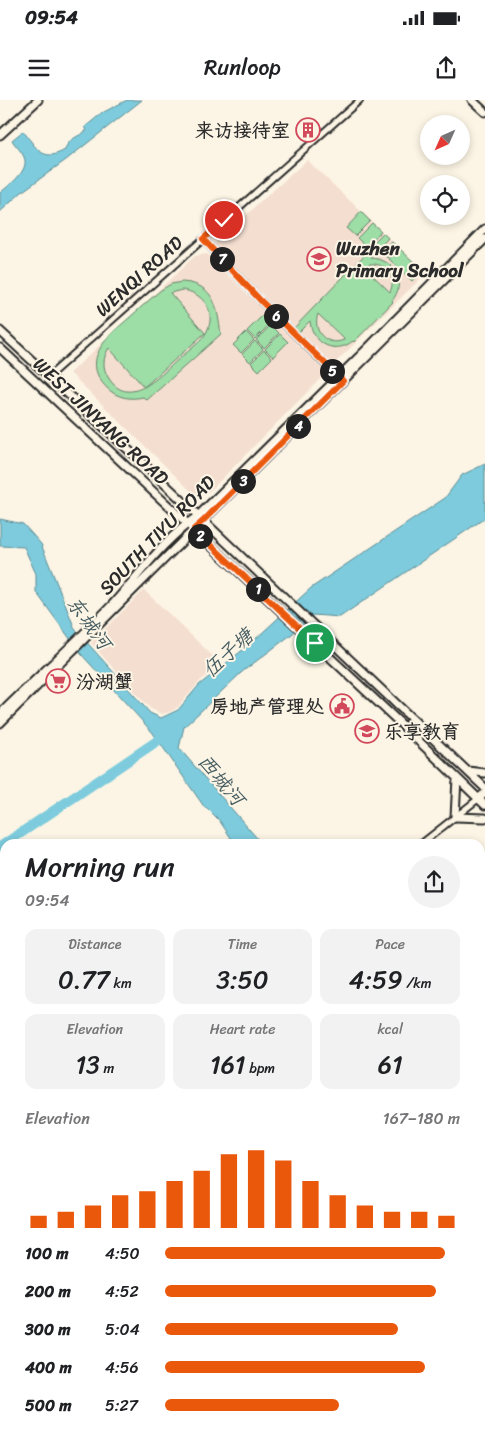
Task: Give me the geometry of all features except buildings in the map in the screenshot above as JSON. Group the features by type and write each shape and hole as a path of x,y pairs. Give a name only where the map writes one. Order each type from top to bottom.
{"main road":[{"path":"0,135 38,100"},
{"path":"472,100 485,112"},
{"name":"SOUTH TIYU ROAD","path":"340,379 485,229"},
{"name":"SOUTH TIYU ROAD","path":"0,723 95,625 194,529 200,518 485,239"},
{"name":"WEST JINYANG ROAD","path":"0,332 49,376 485,788"},
{"name":"WEST JINYANG ROAD","path":"0,348 485,805"},
{"name":"SOUTH TIYU ROAD","path":"95,625 140,572 187,523 200,518"},
{"name":"SOUTH TIYU ROAD","path":"0,714 65,655"},
{"path":"467,771 485,773"},
{"path":"457,778 455,817 485,818"},
{"path":"478,799 485,793"}],"street":[{"name":"WENQI ROAD","path":"49,376 360,100"},
{"path":"203,239 261,301 340,379"},
{"path":"427,839 478,799"}],"shaded area":[{"name":"Wuzhen Primary School","path":"307,160 426,273 333,365 213,245"},
{"path":"207,254 326,373 210,491 196,496 70,373 195,256"},
{"path":"144,590 221,664 200,681 178,707 162,714 151,709 137,695 91,643"}],"green space":[{"path":"361,212 370,221 355,236 346,228"},
{"path":"372,223 381,231 366,247 357,238"},
{"path":"383,233 388,238 378,249 373,243"},
{"path":"392,242 397,247 388,258 382,252"},
{"path":"373,246 378,250 371,258 387,262 396,273 398,286 393,302 354,342 339,347 325,345 315,336 310,321 299,332 294,328","holes":["370,264 381,266 389,272 392,281 390,292 364,267","318,314 344,339 344,340 332,341 322,336 317,327"]},
{"path":"399,248 422,270 412,281 389,259"},
{"path":"182,282 193,284 202,287 208,293 216,307 221,334 147,400 143,397 129,398 115,394 99,378 96,358 100,349 105,341 121,325 161,290 171,284","holes":["182,290 196,294 209,310 210,324 205,335 199,342 155,380 145,386 205,333 170,293","109,348 144,387 126,391 116,387 108,377 104,362"]},
{"path":"262,316 270,324 255,339 247,331"},
{"path":"271,325 279,333 264,348 256,340"},
{"path":"246,332 254,340 241,353 233,345"},
{"path":"280,334 288,342 273,357 265,349"},
{"path":"255,341 263,349 250,362 242,354"},
{"path":"264,350 272,358 259,371 251,363"}],"water":[{"path":"127,100 142,100 23,191 0,212 0,193 18,177 25,162 23,155 12,140 23,131 41,152 51,155 57,154 65,150 66,146 74,138 87,130 85,127 102,113"},
{"path":"485,464 485,518 340,617 313,615 292,634 242,672 184,727 179,748 258,839 232,839 219,820 205,808 153,733 81,654 36,592 36,574 24,547 0,546 0,519 23,524 41,544 75,629 150,713 161,718 178,710 199,685 250,644 311,588 445,498 462,475"}],"waterway":[{"name":"伍子塘","path":"12,839 169,733"}],"place":[{"name":"来访接待室","path":"308,130"},
{"name":"Wuzhen Primary School","path":"319,259"},
{"name":"汾湖蟹","path":"58,681"},
{"name":"房地产管理处","path":"342,706"},
{"name":"乐享教育","path":"367,731"}],"route":[{"path":"224,220 203,239 261,301 343,381 194,529 315,643"}],"water label":[{"name":"东城河","path":"89,623"},
{"name":"西城河","path":"221,780"}]}
